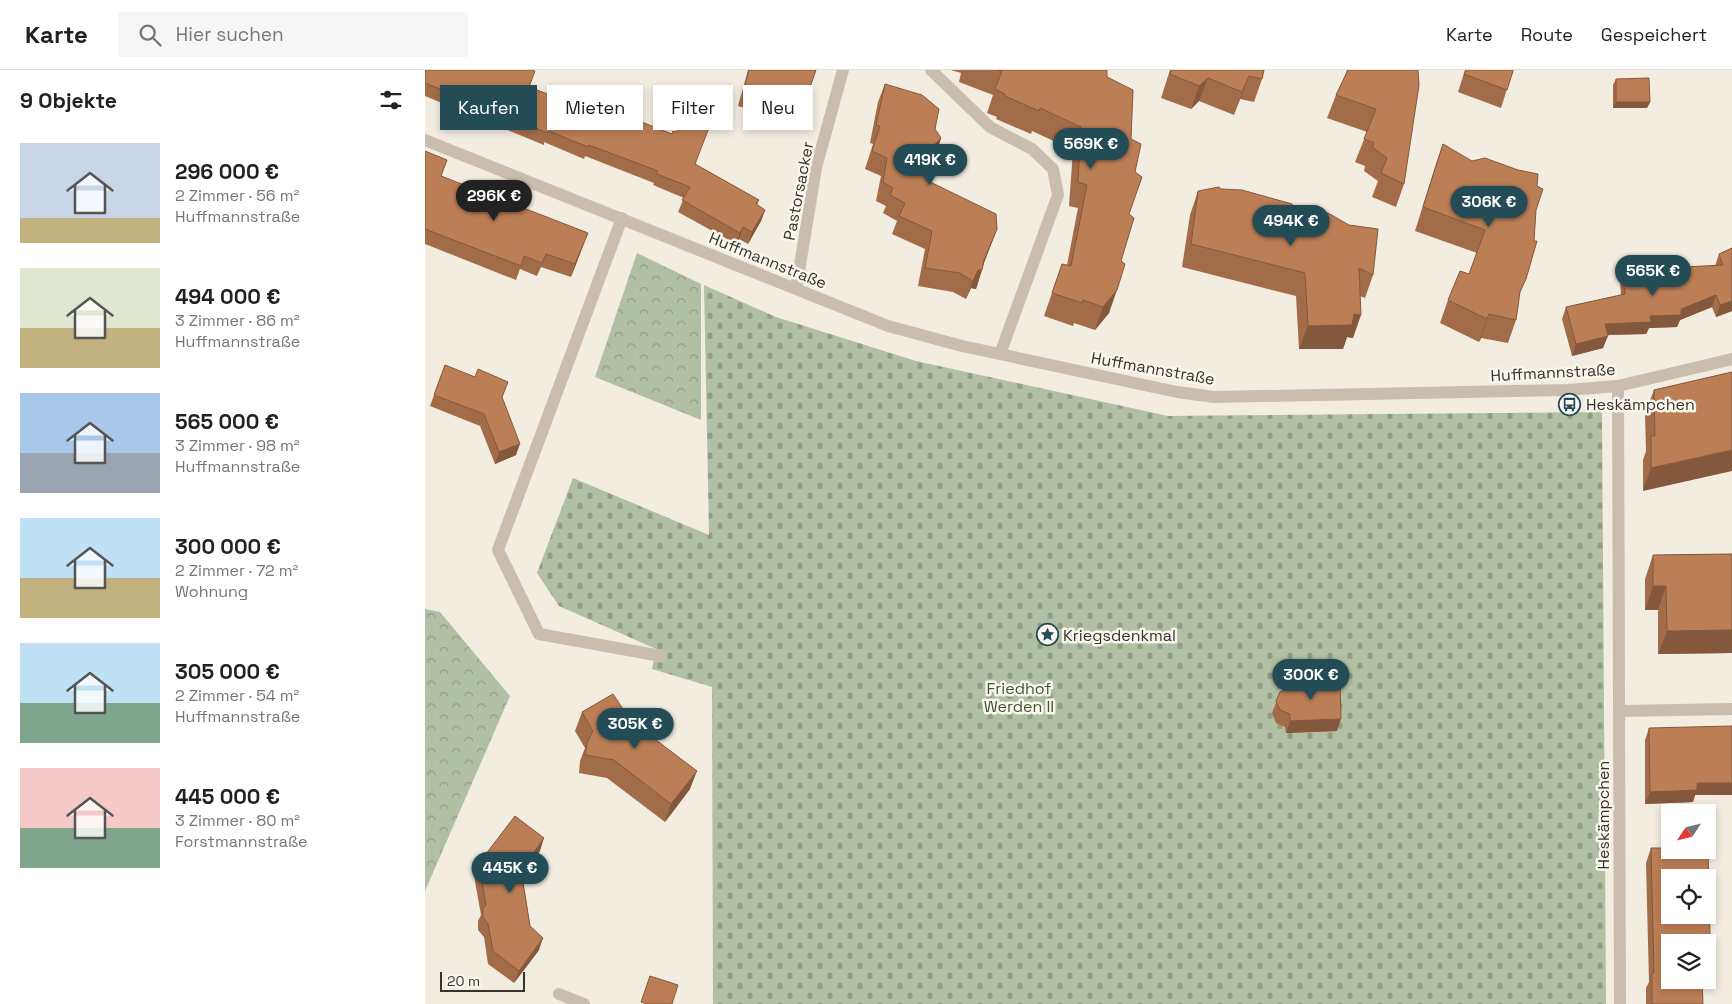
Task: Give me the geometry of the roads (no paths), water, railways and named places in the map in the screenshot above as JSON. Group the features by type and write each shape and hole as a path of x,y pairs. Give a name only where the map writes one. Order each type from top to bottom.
{"street":[{"name":"Pastorsacker","path":"796,290 816,168 843,70"},
{"path":"931,70 990,128 1032,150 1053,169 1058,196 1000,354"},
{"name":"Huffmannstraße","path":"425,140 888,326 1000,354 1177,392 1214,397 1559,390 1617,386 1732,359"},
{"path":"622,218 499,550 539,634 661,656"},
{"name":"Heskämpchen","path":"1617,386 1620,1004"},
{"path":"1619,711 1732,709"},
{"path":"559,994 584,1004"}],"place":[{"name":"Heskämpchen","path":"1570,404"},
{"name":"Kriegsdenkmal","path":"1047,635"}],"park label":[{"name":"Friedhof Werden II","path":"1019,697"}]}
